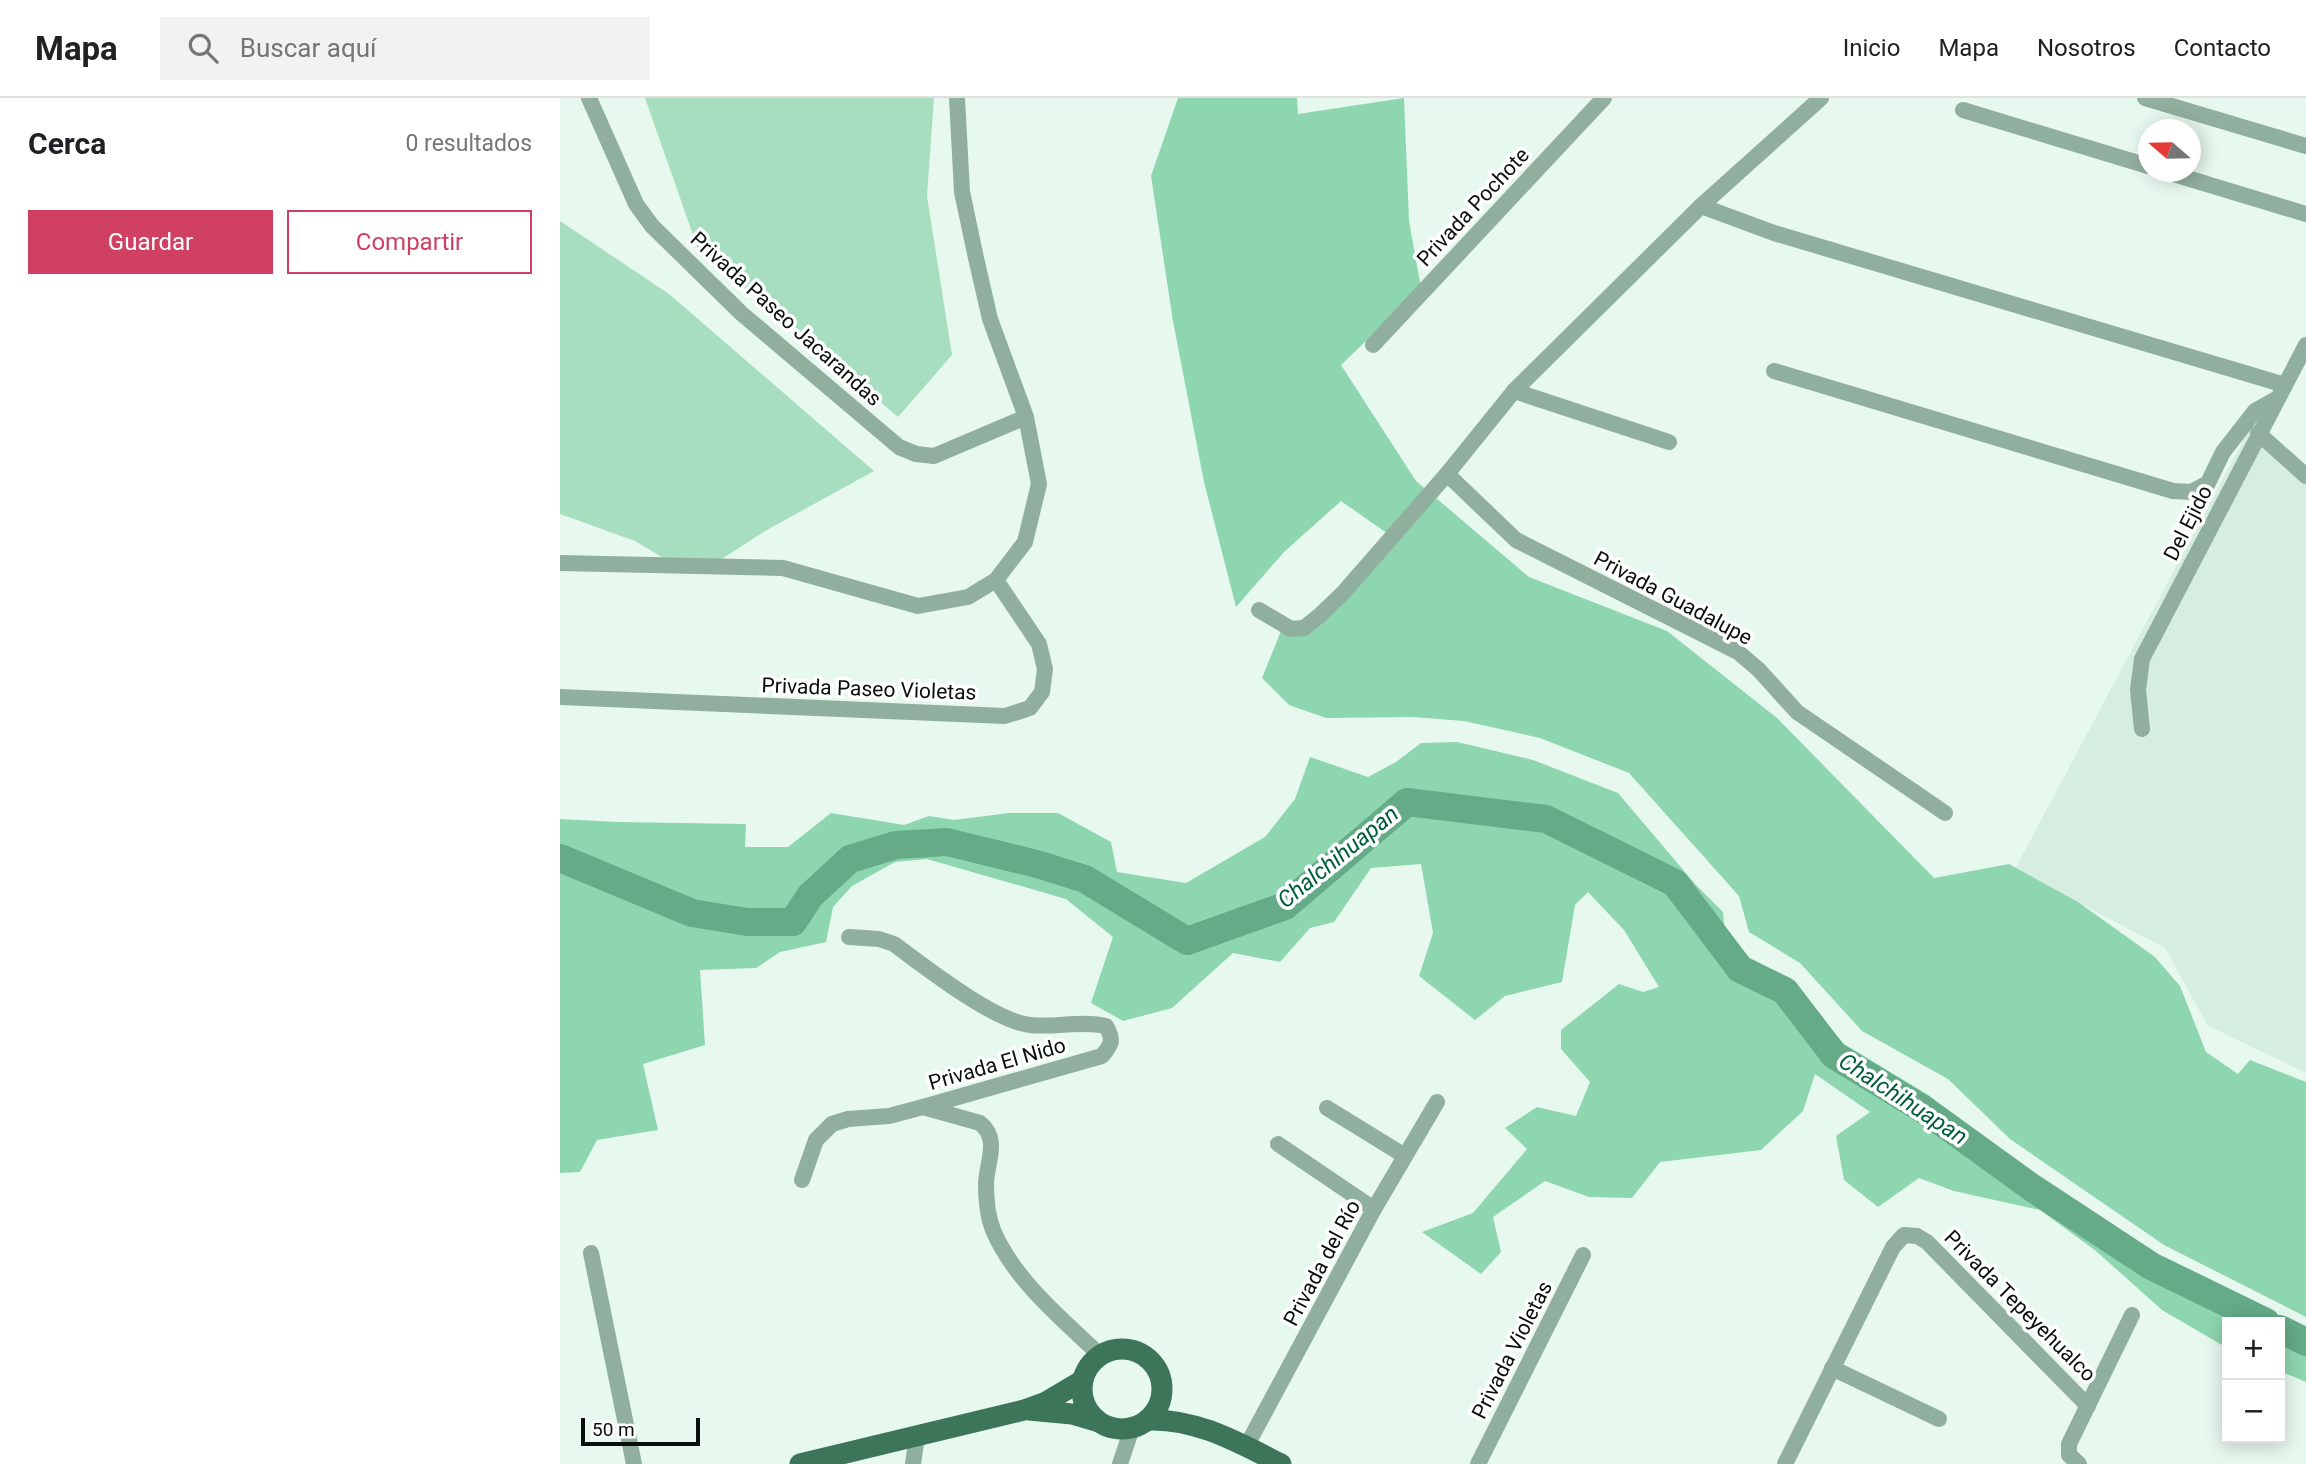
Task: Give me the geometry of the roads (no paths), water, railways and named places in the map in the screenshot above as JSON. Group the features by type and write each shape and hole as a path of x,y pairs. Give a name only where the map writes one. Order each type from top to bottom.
{"main road":[{"path":"1099,1422 1090,1414 1085,1403 1083,1380 1087,1370 1100,1355 1127,1349 1145,1356 1157,1369 1162,1388 1175,1409 1194,1425"},
{"path":"800,1464 1024,1410 1046,1402 1083,1380"},
{"path":"1140,1424 1159,1405 1162,1388"},
{"path":"1024,1410 1072,1414 1120,1429 1172,1419 1194,1425 1281,1464"}],"street":[{"name":"Privada Paseo Jacarandas","path":"589,98 636,204 652,226 741,313 899,447 916,454 934,456 1026,417"},
{"path":"560,563 783,568 918,606 968,597 996,580 1026,542 1039,484 1026,417 990,319 976,258 962,192 957,98"},
{"name":"Privada Pochote","path":"1373,345 1604,98"},
{"path":"1259,610 1290,629 1304,628 1343,593 1447,474 1514,391 1701,206 1821,98"},
{"path":"2145,98 2306,146"},
{"path":"1963,110 2138,163"},
{"path":"2200,182 2306,214"},
{"path":"1701,206 1774,233 2216,366 2281,392"},
{"name":"Del Ejido","path":"2142,729 2137,690 2142,659 2306,345"},
{"path":"1774,371 2172,491 2191,492 2208,483 2223,452 2255,411 2281,392"},
{"path":"1514,391 1669,442"},
{"path":"2258,433 2306,476"},
{"name":"Privada Guadalupe","path":"1447,474 1516,540 1738,652 1759,670 1797,712 1945,813"},
{"name":"Privada Paseo Violetas","path":"560,697 1005,716 1030,708 1042,692 1045,668 1039,644 996,580"},
{"name":"Privada El Nido","path":"849,937 879,939 894,944 991,1010 1028,1025 1091,1023 1106,1026 1112,1035 1112,1045 1102,1056 923,1107"},
{"name":"Privada del Río","path":"1246,1447 1374,1209 1437,1102"},
{"path":"802,1180 816,1140 832,1124 848,1119 889,1116 923,1107"},
{"name":"Privada El Nido","path":"923,1107 980,1123 988,1129 992,1150 986,1181 987,1209 994,1231 1017,1270 1100,1355"},
{"path":"1327,1108 1405,1156"},
{"path":"1278,1144 1374,1209"},
{"name":"Privada Tepeyehualco","path":"1785,1464 1894,1247 1904,1235 1917,1236 1927,1242 2088,1406"},
{"path":"591,1252 634,1464"},
{"name":"Privada Violetas","path":"1478,1464 1583,1255"},
{"path":"2079,1464 2069,1455 2069,1444 2132,1315"},
{"path":"1832,1368 1939,1419"},
{"path":"1120,1464 1140,1424"},
{"path":"914,1464 917,1436"}],"waterway":[{"name":"Chalchihuapan","path":"560,858 692,913 747,922 793,922 810,896 850,859 896,845 947,842 1085,879 1187,941 1285,906 1407,802 1546,819 1675,883 1740,969 1785,991 1834,1055 1926,1111 2031,1187 2151,1266 2256,1317"},
{"name":"Chalchihuapan","path":"2285,1332 2306,1342"}]}
